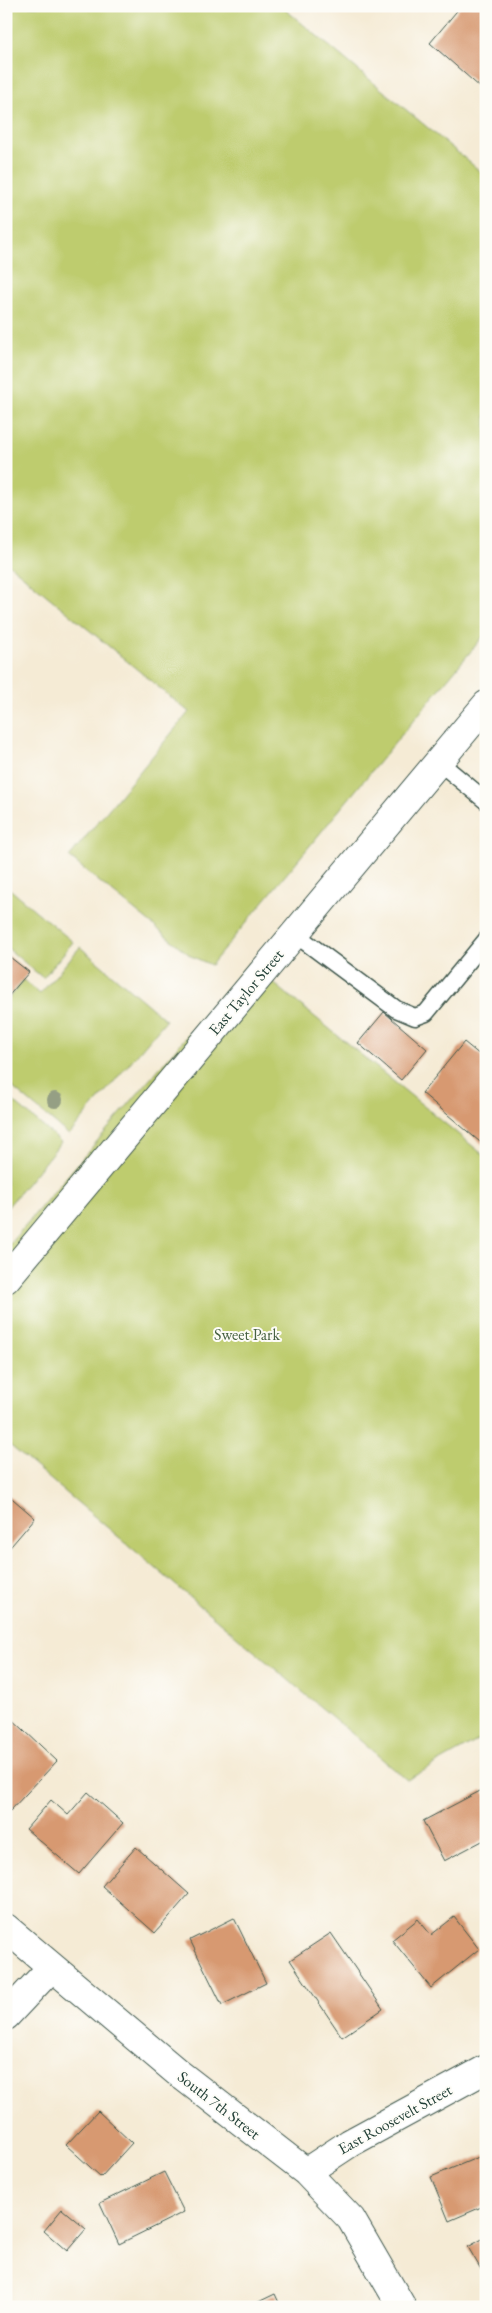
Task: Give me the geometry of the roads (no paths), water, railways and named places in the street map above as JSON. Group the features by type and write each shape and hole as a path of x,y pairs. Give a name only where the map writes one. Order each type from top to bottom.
{"street":[{"name":"East Taylor Street","path":"6,1279 486,705"},
{"name":"South 7th Street","path":"6,1928 177,2072 306,2172 351,2219 402,2307"},
{"path":"6,2016 52,1967"},
{"name":"East Roosevelt Street","path":"306,2172 350,2143 486,2069"}],"lane":[{"path":"439,762 486,801"},
{"path":"295,934 396,1009 415,1017 426,1014 486,940"}],"park label":[{"name":"Sweet Park","path":"247,1334"}]}
